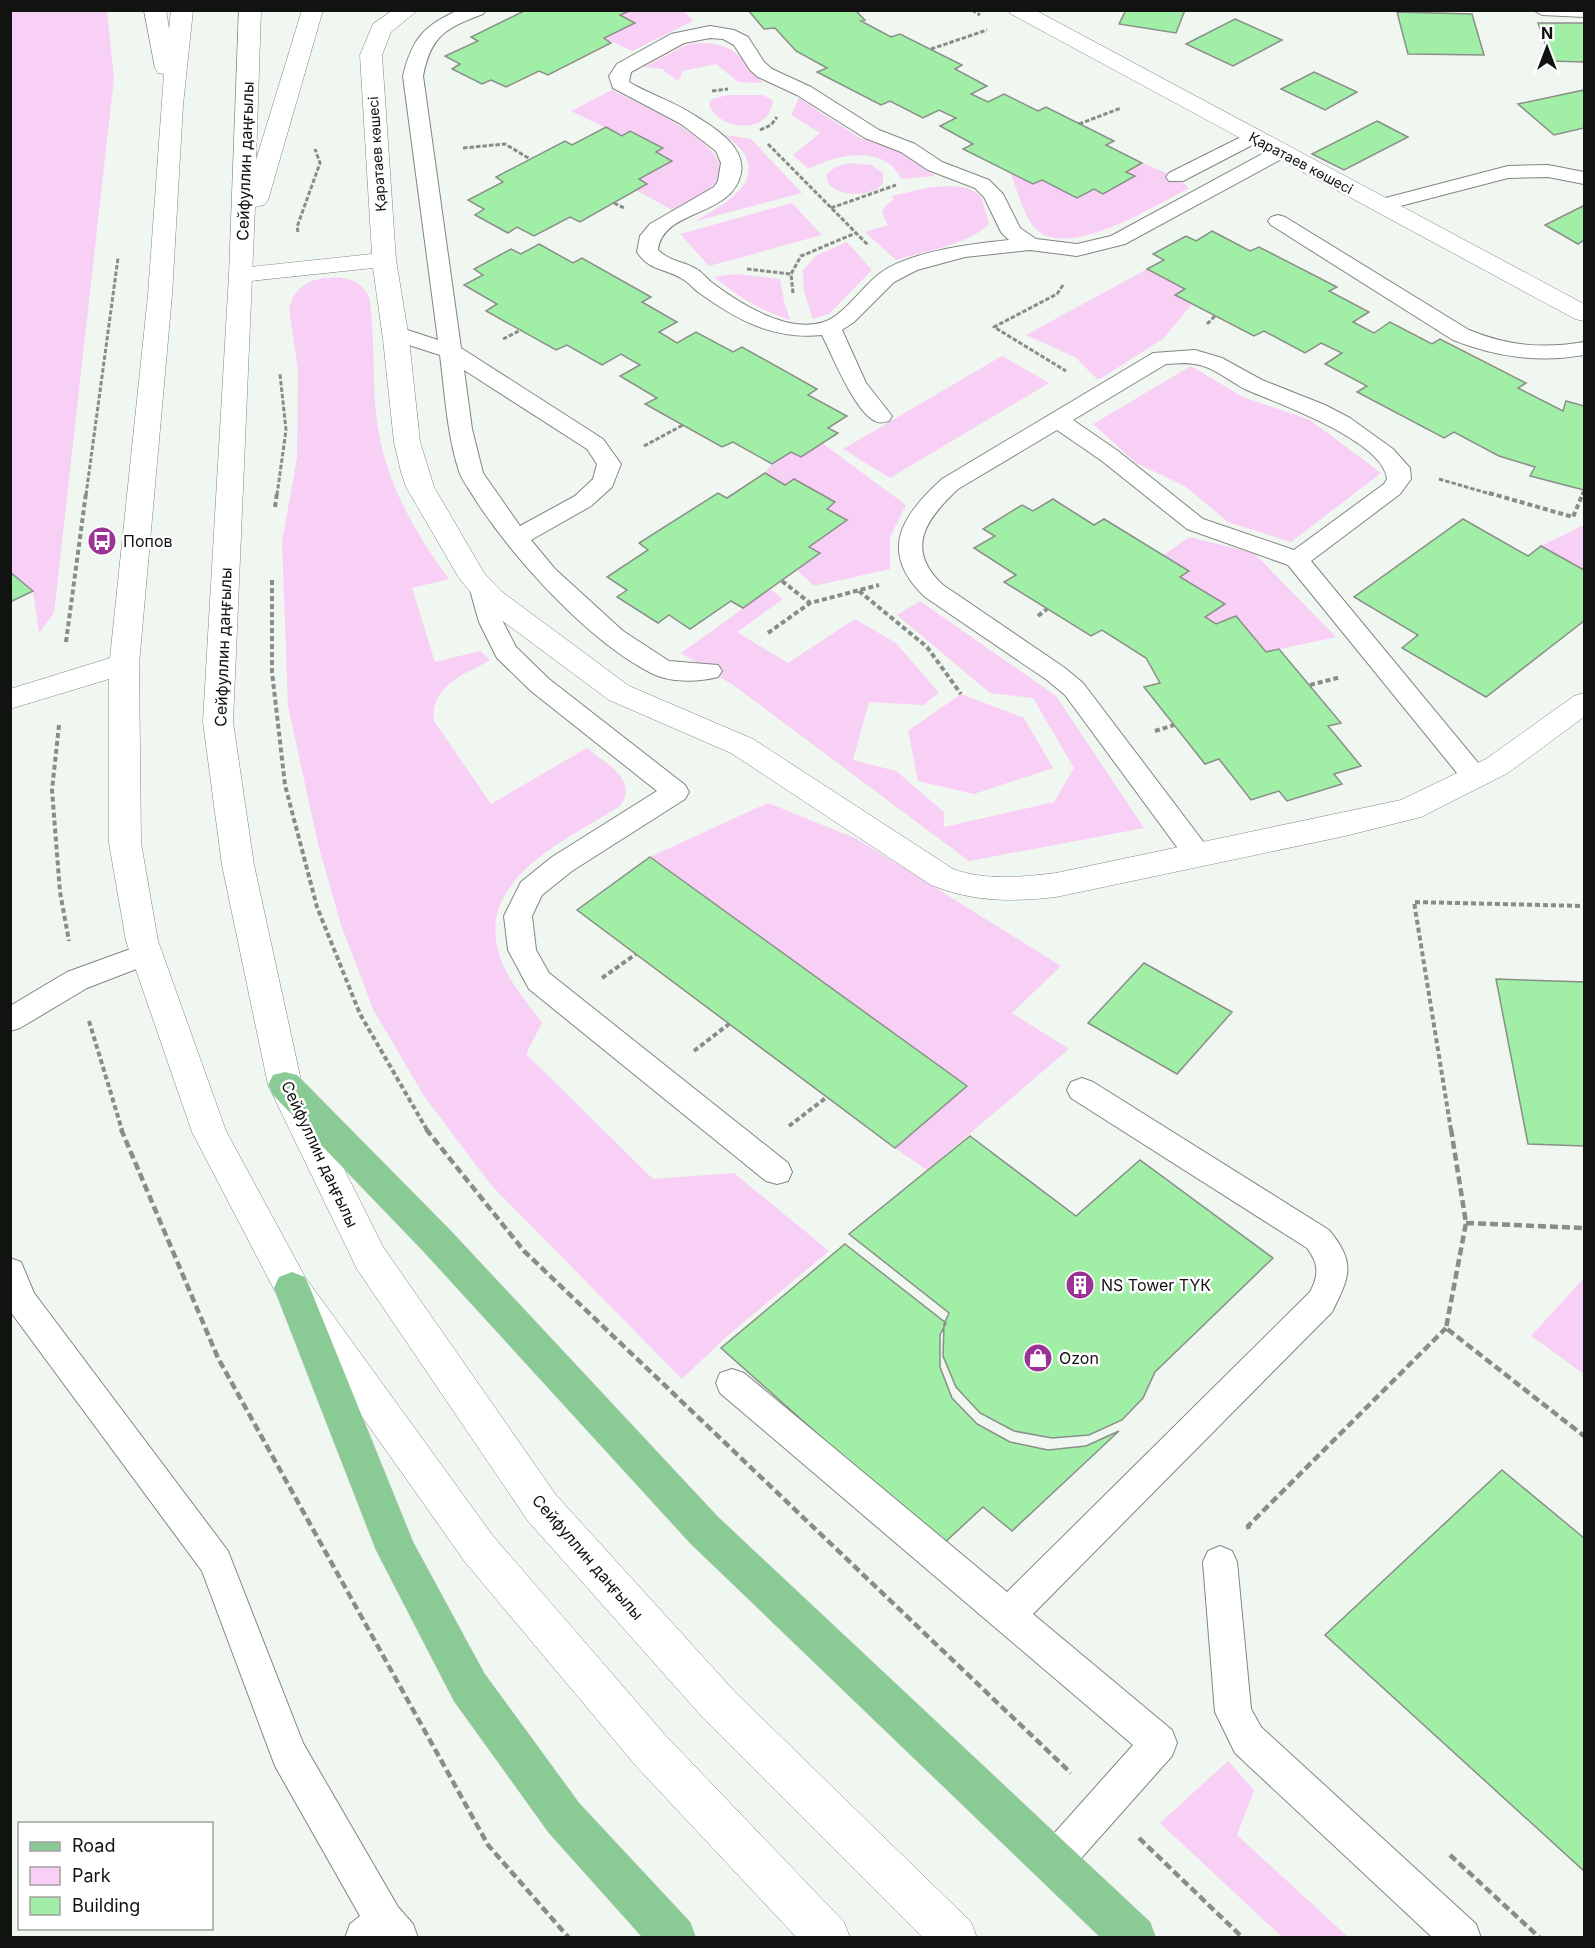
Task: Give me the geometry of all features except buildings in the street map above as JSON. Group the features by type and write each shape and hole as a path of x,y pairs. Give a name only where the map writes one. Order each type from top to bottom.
{"main road":[{"path":"155,10 172,105"},
{"path":"182,10 172,105 160,295 124,663 125,843 142,941 209,1132 292,1288 396,1550 469,1687 564,1818 674,1938"},
{"name":"Сейфуллин даңғылы","path":"250,10 243,245 218,722 238,865 285,1085 370,1258 542,1508 720,1706 955,1938"},
{"path":"243,245 313,10"},
{"name":"Қаратаев көшесі","path":"408,10 381,30 370,55 384,261 395,333 407,452 412,469 426,497 482,590"},
{"name":"Қаратаев көшесі","path":"1018,10 1584,314"},
{"path":"241,275 333,264 384,261"},
{"path":"482,590 619,693 735,742 942,877 962,885 1004,888 1039,887 1410,809 1497,766 1584,703"},
{"path":"10,699 124,663"},
{"path":"285,1085 437,1241 704,1530 1055,1860 1134,1938"},
{"path":"292,1288 479,1549 651,1751 828,1938"}],"lane":[{"path":"477,10 453,19 427,37 417,53 413,76 461,429 471,472 495,511 546,575 614,637 661,668 680,672 709,671"},
{"path":"1542,10 1584,12"},
{"path":"1030,244 1011,232 993,194 982,184 935,166 908,148 872,134 804,90 765,73 757,66 741,40 727,34 710,32 678,38 624,68 619,76 620,84 630,92 690,120 726,150 732,163 731,177 722,190 702,204 659,226 648,238 647,252 661,264 690,274 703,286 748,316 787,329 819,329 846,317 887,278 910,266 964,251 1030,244 1077,250 1118,240 1280,152"},
{"path":"1176,177 1253,137"},
{"path":"1382,205 1508,172 1548,171 1584,178"},
{"path":"1278,221 1470,339 1489,347 1526,354 1557,355 1584,349"},
{"path":"819,329 856,385 881,416"},
{"path":"395,333 450,351 596,444 609,464 604,482 583,501 517,538"},
{"path":"1198,855 1074,689 1056,674 934,591 918,574 910,552 913,526 926,505 950,484 1161,358 1196,357 1214,363 1254,385 1317,410 1342,423 1385,454 1398,468 1399,479 1392,489 1297,560"},
{"path":"1058,420 1110,456 1195,524 1297,560 1475,777"},
{"path":"482,590 491,622 506,652 540,685 676,792 562,864 531,889 518,916 522,950 539,981 777,1172"},
{"path":"10,1020 77,980 147,954"},
{"path":"1007,1616 1321,1302 1334,1278 1332,1256 1318,1239 1082,1090"},
{"path":"10,1271 20,1299 216,1562 288,1753 382,1932"},
{"path":"732,1383 1159,1743 1055,1860"},
{"path":"1220,1562 1233,1712 1248,1740 1462,1938"}],"path":[{"path":"931,49 990,29"},
{"path":"1079,124 1128,105"},
{"path":"424,151 505,144 530,159"},
{"path":"819,329 793,294 791,274 801,256 856,233"},
{"path":"1058,275 1063,285 1057,294 994,327 1103,393"},
{"path":"274,508 286,430 279,364"},
{"path":"1398,468 1573,516 1584,491"},
{"path":"768,633 810,603 918,574"},
{"path":"272,578 272,672 285,785 316,907 360,1014 427,1131 524,1251 1243,1938"},
{"path":"782,581 810,603"},
{"path":"858,590 927,647 961,694"},
{"path":"1250,1537 1248,1526 1446,1328 1466,1223 1414,902 1584,906"},
{"path":"1466,1223 1584,1228"},
{"path":"1446,1328 1584,1436"},
{"path":"1442,1849 1540,1938"}],"green space":[{"path":"11,11 107,11 114,78 54,613 39,633 33,591 11,572"},
{"path":"624,11 684,11 693,21 632,51 604,38 635,23 620,15 626,12"},
{"path":"694,43 719,45 734,52 763,83 738,82 716,64 683,71 678,81 662,69 644,67"},
{"path":"612,90 681,127 699,140 713,153 720,166 718,179 714,184 697,197 672,210 636,190 647,184 639,179 672,161 656,152 663,148 630,131 622,136 571,111"},
{"path":"728,95 762,95 773,100 770,112 763,120 743,126 722,120 709,104 712,99"},
{"path":"799,98 858,137 901,152 935,176 901,179 894,168 884,161 872,156 860,155 833,159 809,169 793,155 820,133 791,115"},
{"path":"725,135 751,139 802,193 696,221 735,195 747,177 748,167 745,155"},
{"path":"852,163 871,165 883,173 883,184 871,191 857,194 836,190 830,186 826,176 831,170 837,166"},
{"path":"1142,163 1176,177 1189,188 1111,227 1088,235 1067,238 1048,236 1034,227 1024,209 1010,172 1033,184 1042,180 1077,198 1094,189 1103,193 1134,176 1126,172"},
{"path":"932,187 968,188 981,196 989,224 970,237 896,260 865,232 888,225 882,213 885,206 894,199 891,196"},
{"path":"792,203 822,235 709,266 680,234"},
{"path":"847,242 872,270 829,314 813,319 804,292 803,270 817,255"},
{"path":"1147,269 1185,289 1176,295 1192,304 1163,339 1098,380 1075,357 1026,335"},
{"path":"736,274 780,279 790,320 750,302 714,277"},
{"path":"338,277 356,282 369,297 373,333 375,404 385,459 398,496 416,530 449,579 412,588 435,662 480,651 490,660 460,676 443,690 437,698 434,721 491,804 587,748 618,773 626,788 620,806 552,848 530,865 512,884 500,905 495,930 503,966 542,1023 526,1054 653,1179 734,1173 829,1251 726,1337 682,1379 491,1185 424,1096 373,1009 341,925 318,844 288,706 282,542 297,458 298,371 289,308 300,288 311,281"},
{"path":"1002,356 1049,383 890,478 843,449"},
{"path":"1191,366 1243,397 1310,420 1381,473 1291,542 1228,522 1185,486 1136,463 1093,424"},
{"path":"822,443 906,505 890,537 890,569 814,586 797,570 819,554 809,547 847,520 827,509 835,502 794,479 785,485 765,473 772,464 791,452 801,457"},
{"path":"1584,525 1584,570 1541,546"},
{"path":"1189,537 1254,553 1336,637 1266,652 1237,616 1216,624 1205,617 1224,604 1180,577 1189,571 1164,555"},
{"path":"770,589 783,599 737,632 788,663 855,619 896,643 939,693 923,705 869,702 853,760 896,771 944,812 944,827 1054,802 1074,768 1033,698 990,693 897,615 920,601 1056,696 1144,828 969,861 733,685 681,653"},
{"path":"961,694 1024,718 1053,768 974,794 918,781 908,731"},
{"path":"768,803 857,839 1061,966 1012,1013 1069,1049 927,1170 895,1148 967,1086 650,857"},
{"path":"1584,1278 1584,1374 1531,1336"},
{"path":"1228,1761 1254,1790 1237,1835 1348,1937 1282,1937 1160,1823"}],"place":[{"name":"Попов","path":"102,541"},
{"name":"NS Tower ТҮК","path":"1080,1285"},
{"name":"Ozon","path":"1038,1358"}]}
